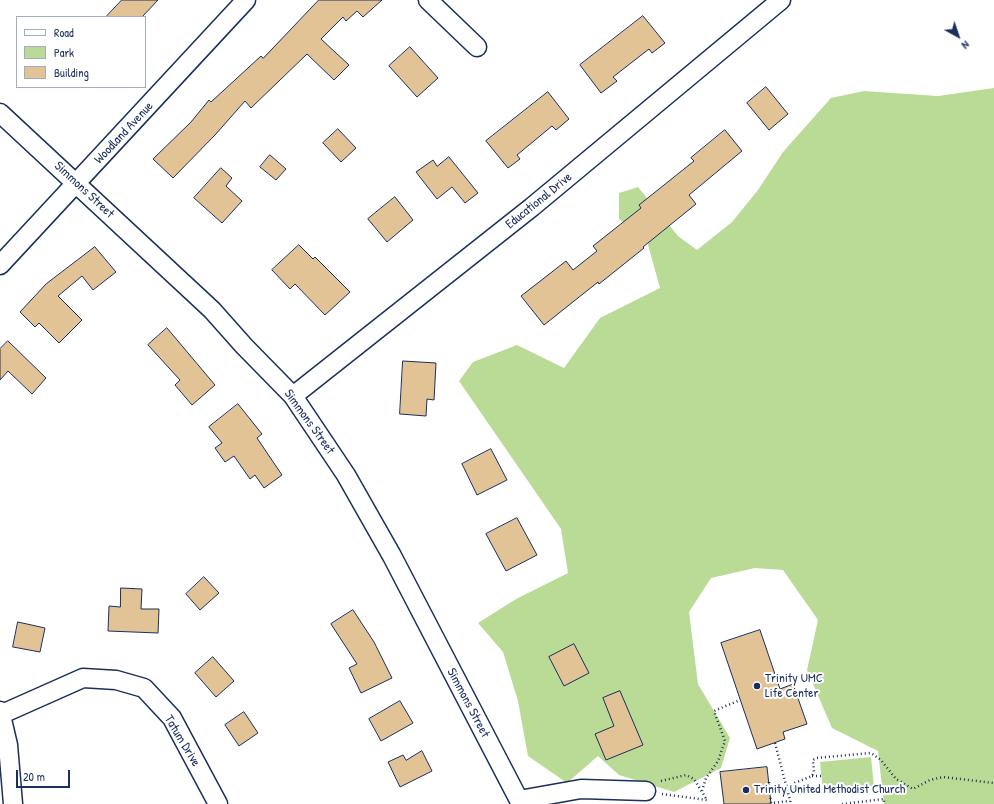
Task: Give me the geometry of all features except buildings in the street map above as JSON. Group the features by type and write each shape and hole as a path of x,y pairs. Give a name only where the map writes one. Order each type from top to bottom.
{"street":[{"name":"Woodland Avenue","path":"0,265 246,0"},
{"path":"428,0 476,47"},
{"name":"Educational Drive","path":"293,396 532,207 781,0"},
{"name":"Simmons Street","path":"0,113 212,310 244,346 293,396 346,475 388,550 520,802"},
{"name":"Tatum Drive","path":"1,713 83,678 116,680 144,688 172,718 218,804"},
{"path":"1,713 8,744 13,804"},
{"path":"520,802 581,789 646,792"}],"path":[{"path":"702,791 706,778 718,761 724,741 714,711 740,700"},
{"path":"769,782 771,803 791,802 775,742"},
{"path":"812,776 813,760 816,758 871,753 881,760 896,779 913,789 930,780 943,777 994,783"},
{"path":"686,775 694,779 707,800 646,792 656,782 686,775"},
{"path":"787,786 812,776 821,776"},
{"path":"842,804 884,799 884,804"}],"green space":[{"path":"994,88 994,804 884,804 878,751 832,728 807,670 818,620 783,570 755,568 711,578 689,612 698,684 730,738 721,768 674,792 619,775 598,756 567,783 528,756 518,701 503,652 478,623 516,599 568,573 561,529 459,381 473,362 517,345 564,368 600,318 660,288 647,241 619,219 619,193 638,187 678,236 697,250 732,222 758,190 783,152 831,98 864,91 938,96"},
{"path":"871,757 874,787 823,792 820,762"}],"place":[{"name":"Trinity UMC Life Center","path":"757,686"},
{"name":"Trinity United Methodist Church","path":"746,790"}]}
